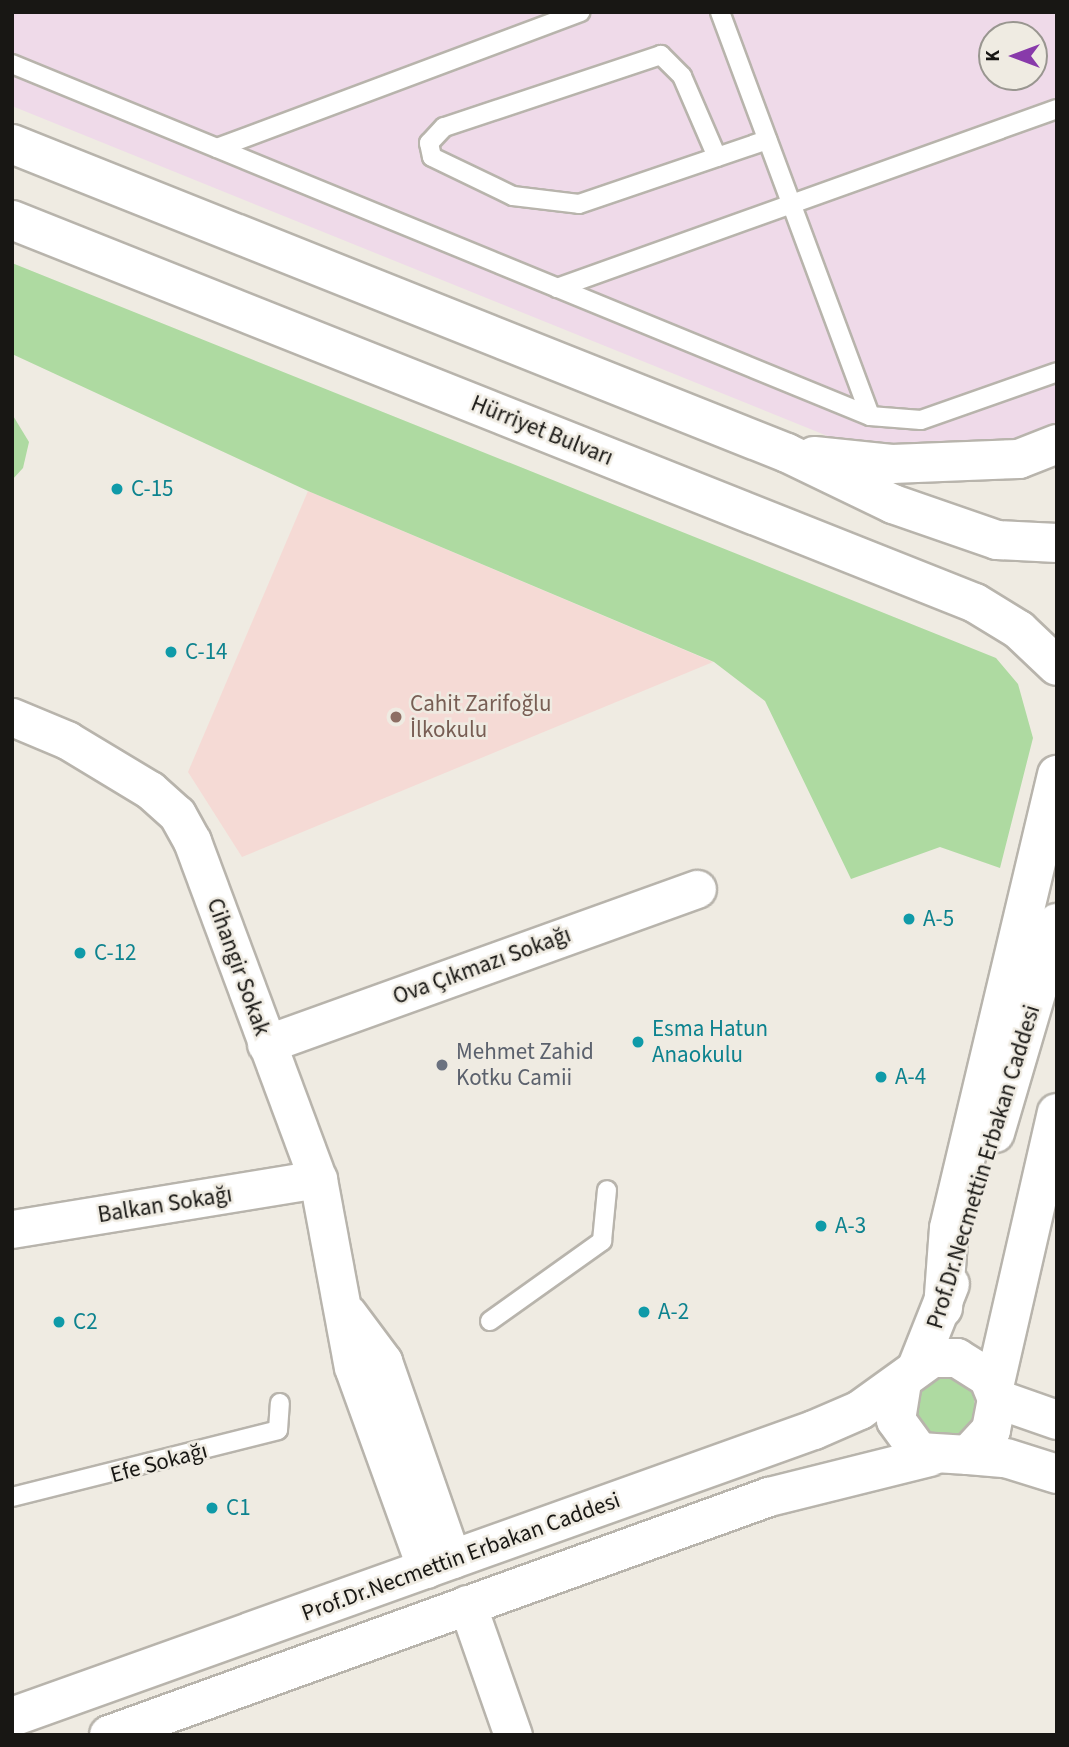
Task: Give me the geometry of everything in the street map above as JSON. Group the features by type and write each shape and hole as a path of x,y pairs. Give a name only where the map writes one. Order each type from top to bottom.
{"main road":[{"path":"12,144 788,453 893,504 997,540 1057,543"},
{"name":"Hürriyet Bulvarı","path":"12,220 975,603 1019,629 1057,666"},
{"path":"788,453 892,464 1019,459 1057,444"},
{"path":"943,1308 949,1228 1057,775"},
{"name":"Prof.Dr.Necmettin Erbakan Caddesi","path":"930,1457 901,1433 895,1406 943,1308 1057,923"},
{"path":"968,1455 991,1430 1012,1289 1057,1113"},
{"path":"1012,1289 1057,1211"},
{"name":"Prof.Dr.Necmettin Erbakan Caddesi","path":"12,1717 814,1430 910,1374 932,1358 957,1357 980,1368 995,1393"},
{"path":"995,1393 1057,1420"},
{"name":"Prof.Dr.Necmettin Erbakan Caddesi","path":"109,1735 769,1497 930,1457 968,1455 1006,1458 1057,1474"}],"street":[{"name":"Cihangir Sokak","path":"12,717 67,740 150,790 177,814 318,1179 342,1307 383,1361 439,1564"},
{"name":"Ova Çıkmazı Sokağı","path":"266,1044 697,889"},
{"name":"Balkan Sokağı","path":"12,1229 318,1179"},
{"path":"467,1604 513,1735"}],"lane":[{"path":"217,148 580,12"},
{"path":"720,12 870,416"},
{"path":"717,157 682,76 661,55 444,127 429,143 432,156 455,170 540,203 579,204 767,140"},
{"path":"12,64 870,416 920,420 1057,372"},
{"path":"557,288 1057,109"},
{"path":"490,1321 602,1241 607,1190"},
{"name":"Efe Sokağı","path":"12,1497 278,1430 280,1403"}],"shaded area":[{"path":"12,12 1057,12 1057,434 916,455 830,437 12,106"},
{"name":"Cahit Zarifoğlu İlkokulu","path":"308,491 713,662 242,857 188,772"}],"green space":[{"path":"12,263 996,658 1018,684 1033,738 1000,868 940,847 851,879 765,701 714,662 308,491 12,354"},
{"path":"12,414 29,442 23,468 12,480"},
{"path":"938,1375 950,1375 966,1384 973,1394 973,1418 966,1428 950,1437 938,1437 927,1432 918,1423 913,1412 913,1400 918,1389 927,1380"}],"place":[{"name":"C-15","path":"117,489"},
{"name":"C-14","path":"171,652"},
{"name":"Cahit Zarifoğlu İlkokulu","path":"396,717"},
{"name":"A-5","path":"909,919"},
{"name":"C-12","path":"80,953"},
{"name":"Esma Hatun Anaokulu","path":"638,1042"},
{"name":"Mehmet Zahid Kotku Camii","path":"442,1065"},
{"name":"A-4","path":"881,1077"},
{"name":"A-3","path":"821,1226"},
{"name":"A-2","path":"644,1312"},
{"name":"C2","path":"59,1322"},
{"name":"C1","path":"212,1508"}]}
